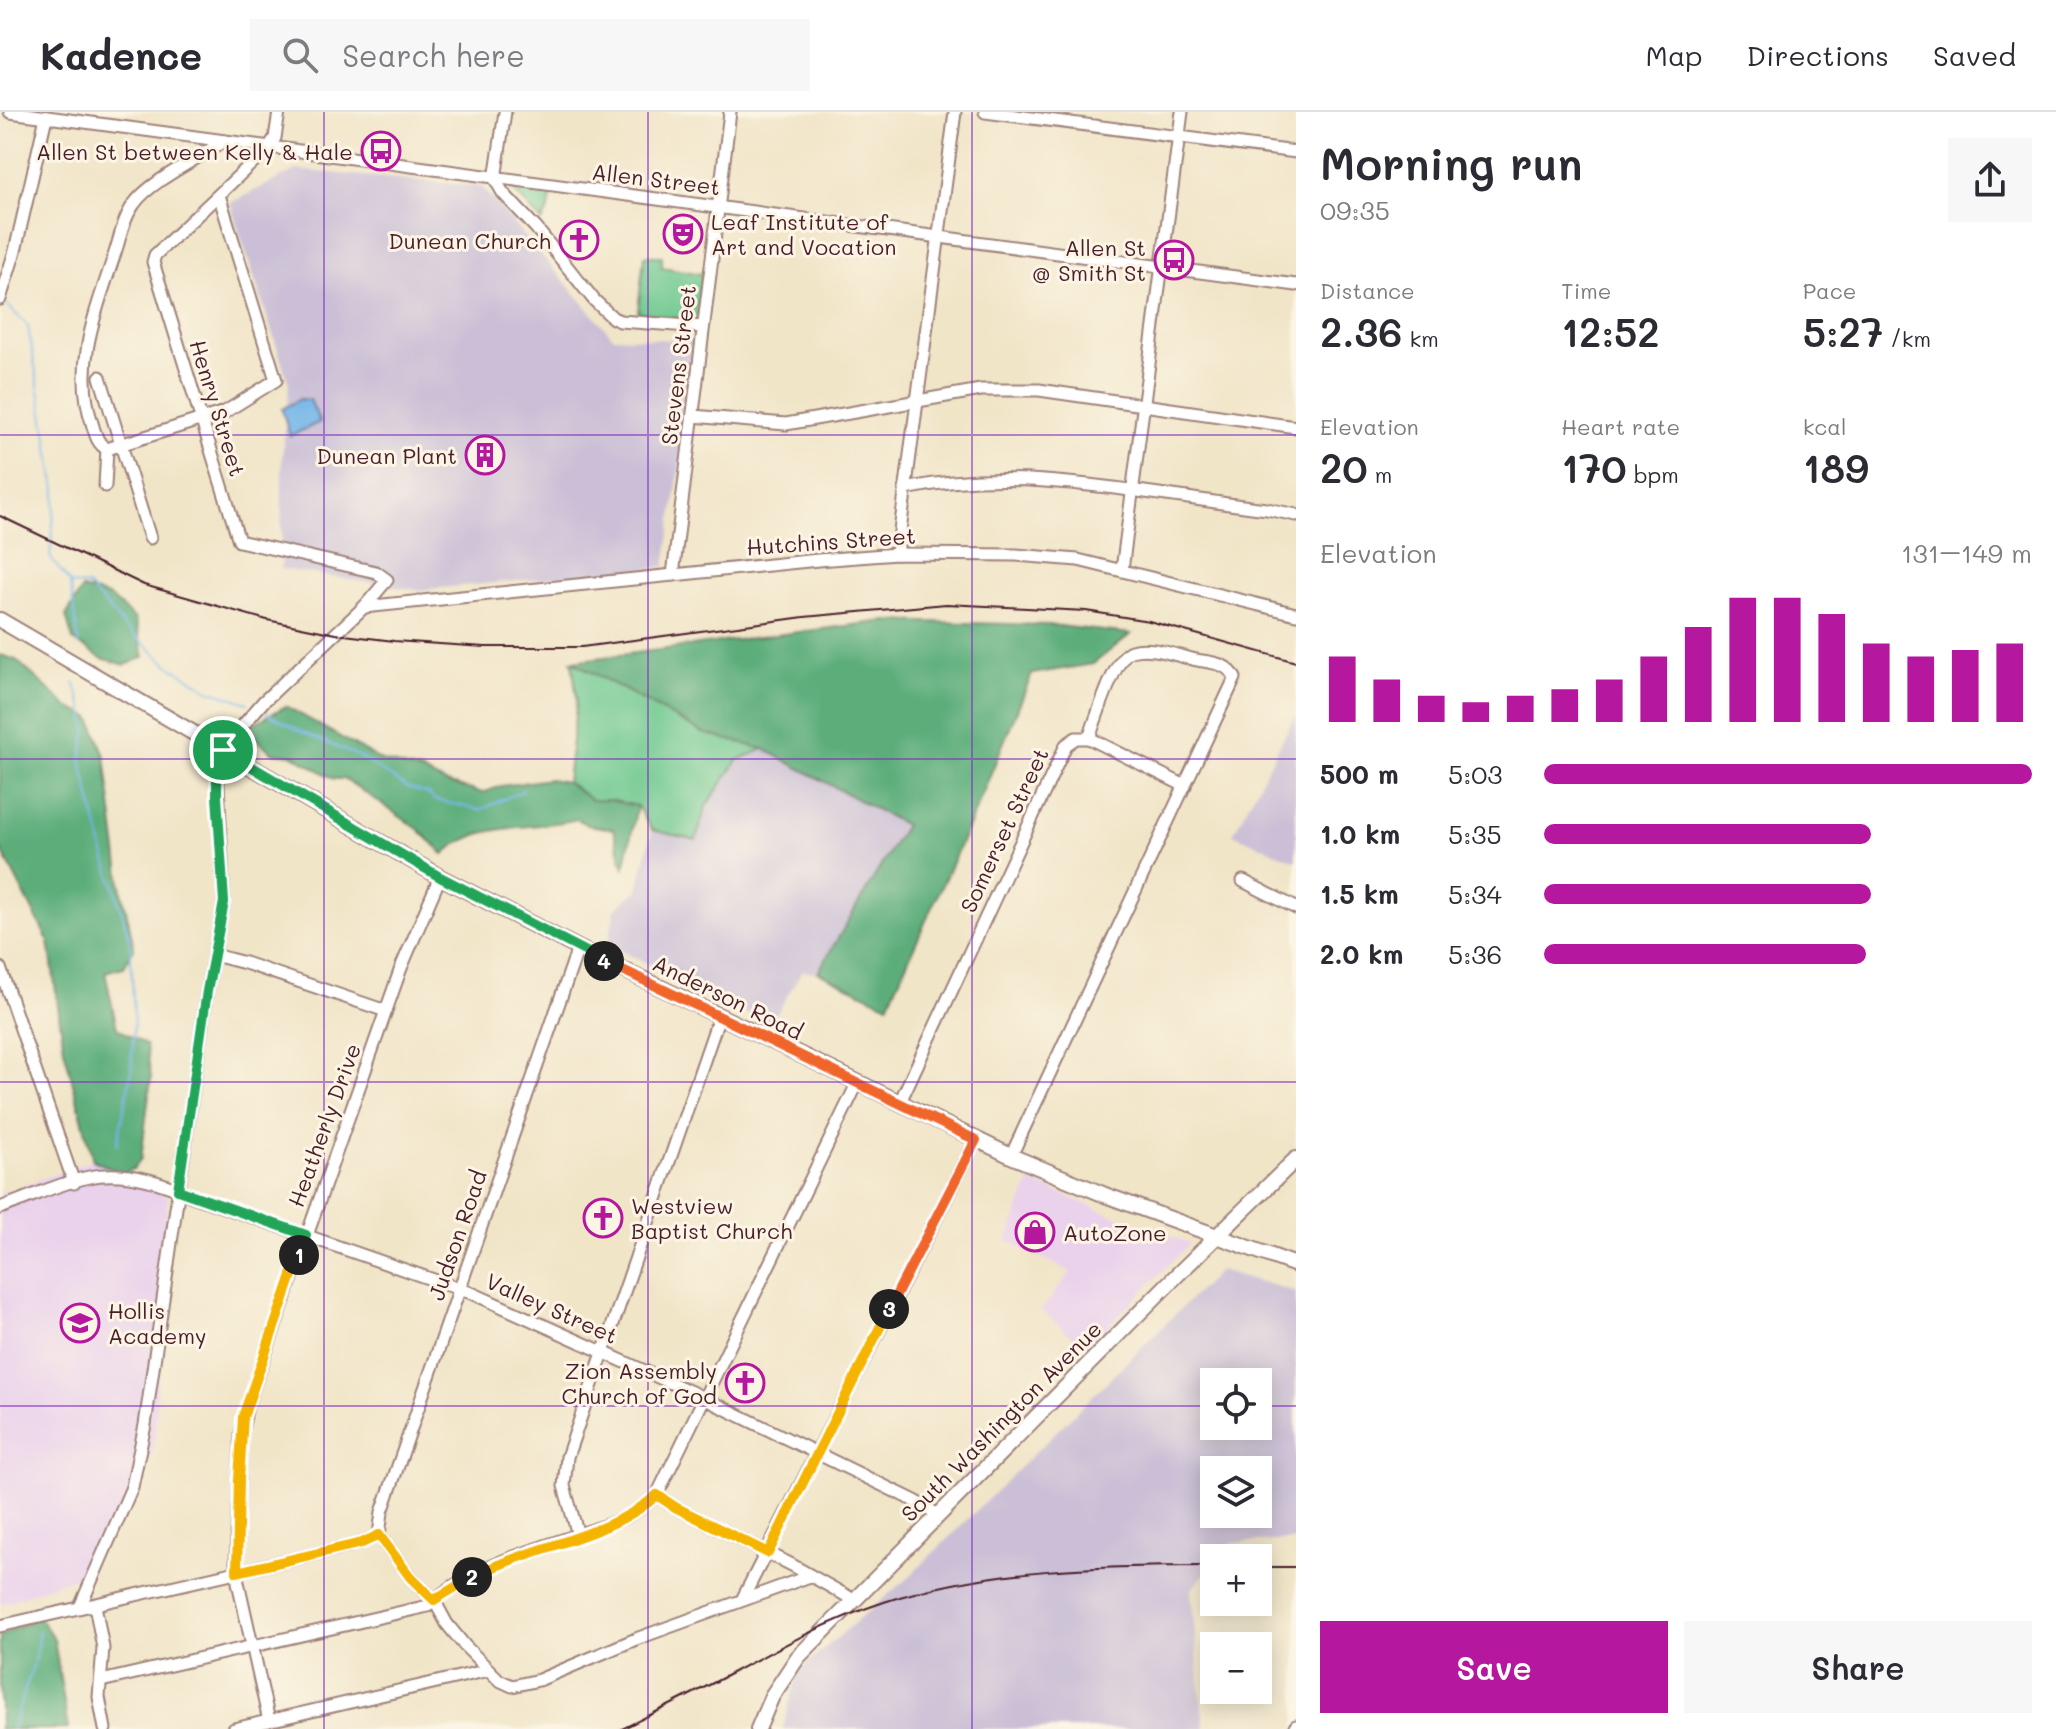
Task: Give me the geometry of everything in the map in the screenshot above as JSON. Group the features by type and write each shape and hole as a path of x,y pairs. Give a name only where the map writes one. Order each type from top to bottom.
{"main road":[{"name":"Anderson Road","path":"0,620 440,877 578,948 1011,1156 1296,1265"},
{"name":"South Washington Avenue","path":"758,1729 783,1676 798,1657 1296,1159"}],"street":[{"name":"Allen Street","path":"10,112 1296,285"},
{"path":"269,147 275,138 279,112"},
{"path":"505,112 495,179 503,193 594,300 620,321 703,327"},
{"name":"Stevens Street","path":"673,575 730,112"},
{"path":"897,554 955,112"},
{"path":"985,112 1296,152"},
{"path":"1122,570 1182,112"},
{"path":"0,299 15,251 46,117"},
{"path":"107,449 99,443 90,416 85,362 95,311 127,216 150,188 224,141"},
{"name":"Henry Street","path":"269,147 153,258 239,541 381,575 387,580 386,585 364,607"},
{"path":"107,449 233,408 276,380 219,195"},
{"path":"100,377 150,538"},
{"path":"693,416 786,424 981,390 1012,388 1296,427"},
{"path":"105,486 107,449"},
{"path":"905,489 1019,478 1296,515"},
{"name":"Hutchins Street","path":"364,607 897,554 1061,557 1296,614"},
{"path":"80,1607 124,1506 137,1465 224,902 217,762 223,750 263,702 364,607"},
{"path":"1011,1156 1185,786 1235,678 1229,668 1221,665 1143,649 1129,651 1118,664 1089,738 1185,786"},
{"name":"Somerset Street","path":"899,1104 1066,745 1076,738 1089,738"},
{"name":"Heatherly Drive","path":"269,1721 237,1572 243,1417 401,968 440,877"},
{"path":"1243,881 1296,908"},
{"name":"Judson Road","path":"379,1535 382,1512 578,948"},
{"path":"214,955 386,1011"},
{"path":"0,968 74,1183"},
{"path":"578,1535 565,1493 564,1469 719,1017"},
{"path":"101,1681 428,1606 446,1591 493,1566 630,1517 657,1495 857,1084"},
{"path":"743,1598 976,1140"},
{"name":"Valley Street","path":"1,1207 87,1177 114,1176 163,1183 460,1289 703,1398 938,1515"},
{"path":"657,1495 854,1600"},
{"path":"0,1626 362,1543 379,1535 411,1578 434,1600 447,1624 489,1670 508,1685 528,1684 743,1598 810,1576"},
{"path":"95,1605 103,1648 99,1697 105,1729"},
{"path":"234,1729 489,1670"}],"shaded area":[{"path":"296,170 481,186 613,337 698,341 665,567 418,590 281,569 282,460 289,384 230,203"},
{"path":"1296,714 1296,861 1233,834"},
{"path":"764,749 906,825 818,972 802,971 770,1025 608,944 615,909 638,890 652,830 696,839 706,806 738,760"},
{"name":"Hollis Academy","path":"93,1160 168,1196 154,1451 80,1575 0,1605 0,1194"},
{"path":"1030,1181 1190,1243 1086,1349 1041,1310 1071,1272 1007,1241"},
{"path":"1220,1270 1296,1292 1296,1540 1200,1544 1200,1579 1191,1590 1204,1729 783,1729 798,1671 909,1577"}],"green space":[{"path":"512,189 552,192 542,222"},
{"path":"644,256 662,256 662,267 702,274 697,316 691,321 638,312"},
{"path":"82,589 108,596 135,619 144,657 125,665 101,658 73,640 66,616"},
{"path":"885,621 1050,625 1131,634 1093,664 1032,674 976,809 888,1005 818,972 905,825 764,749 703,733 572,661"},
{"path":"0,655 16,660 68,707 91,718 105,756 122,891 134,948 124,967 105,972 117,1028 146,1045 151,1077 141,1159 133,1169 123,1174 93,1160 64,1049 49,942 0,847"},
{"path":"572,661 703,733 764,749 738,760 706,806 696,840 652,830 637,806 591,800 567,782 577,699"},
{"path":"286,706 382,761 423,772 446,783 483,793 501,786 549,779 567,782 591,800 637,806 624,869 613,829 587,825 577,819 490,831 458,843 444,854 418,829 345,779 334,779 293,755 273,753 254,737 251,725"},
{"path":"38,1616 54,1639 68,1729 0,1729 0,1636"}],"water":[{"path":"300,399 310,400 320,422 290,436 282,409"}],"waterway":[{"path":"6,304 28,326 56,490 50,557 70,583 79,645"},
{"path":"71,584 88,586 126,628 167,664 209,690 248,703"},
{"path":"74,683 87,730 81,760 130,939 134,1017 131,1074 117,1145"},
{"path":"267,713 358,756 408,788 428,794 435,800 480,810 524,790"},
{"path":"12,1729 35,1659 39,1631"}],"railway":[{"path":"0,516 144,585 267,620 336,634 394,641 485,647 582,647 804,617 946,604 1086,611 1149,621 1296,662"},
{"path":"622,1729 825,1626 864,1609 925,1590 1006,1575 1048,1571 1200,1566"},
{"path":"1272,1567 1296,1567"}],"place":[{"name":"Allen St between Kelly & Hale","path":"381,151"},
{"name":"Leaf Institute of Art and Vocation","path":"683,234"},
{"name":"Dunean Church","path":"579,240"},
{"name":"Allen St @ Smith St","path":"1174,260"},
{"name":"Dunean Plant","path":"485,455"},
{"name":"Westview Baptist Church","path":"603,1218"},
{"name":"AutoZone","path":"1035,1232"},
{"name":"Hollis Academy","path":"80,1323"},
{"name":"Zion Assembly Church of God","path":"745,1383"}],"route":[{"path":"223,750 497,908 976,1140 768,1553 664,1502 657,1495 630,1517 493,1566 434,1600 411,1578 379,1535 362,1543 237,1572 243,1417 306,1235 178,1190 207,991 224,902 217,796 217,762 223,750"}]}
